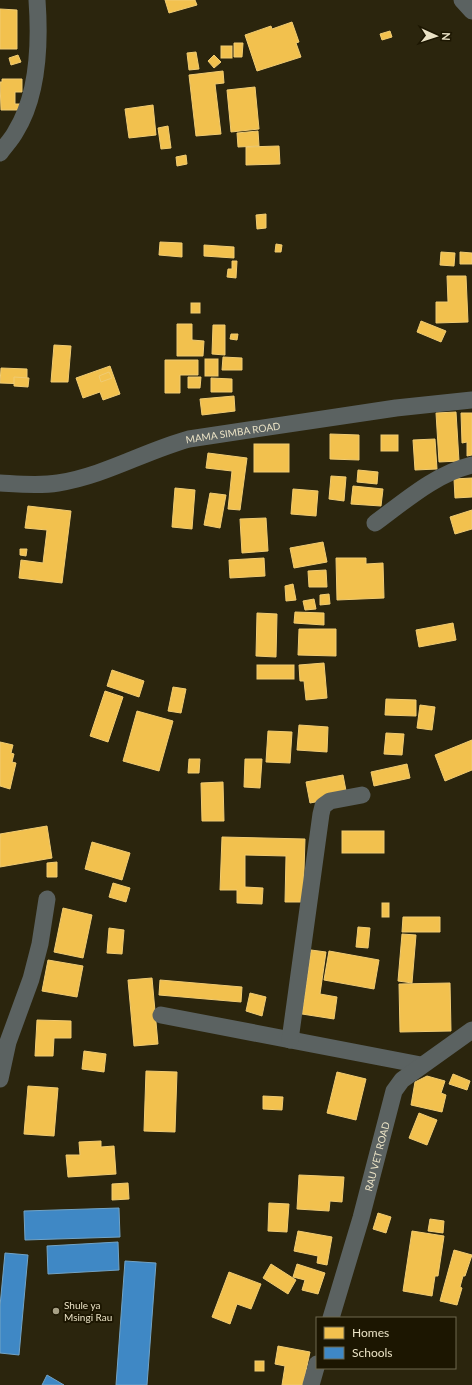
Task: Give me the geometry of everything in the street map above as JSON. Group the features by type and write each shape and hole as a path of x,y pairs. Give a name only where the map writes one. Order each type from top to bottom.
{"street":[{"path":"0,154 17,131 31,98 38,44 39,26 37,0"},
{"path":"462,0 472,12"},
{"name":"MAMA SIMBA ROAD","path":"0,483 58,483 87,476 117,466 169,445 189,439 396,408 472,400"},
{"path":"375,523 431,482 452,471 472,465"},
{"path":"290,1040 323,806 330,801 362,795"},
{"path":"0,1079 8,1042 32,979 40,944 47,899"},
{"path":"161,1015 421,1065"},
{"name":"RAU VET ROAD","path":"331,1317 394,1091 402,1080 421,1065 472,1030"},
{"path":"311,1385 316,1368"}],"building: Homes":[{"path":"165,0 195,0 197,5 169,13"},
{"path":"0,9 17,10 17,49 0,49"},
{"path":"292,22 299,42 296,43 301,57 257,71 245,35 271,26 272,29"},
{"path":"390,31 392,37 382,40 380,34"},
{"path":"234,43 243,43 242,57 234,57"},
{"path":"221,46 232,46 232,58 221,58"},
{"path":"196,52 199,69 189,70 187,53"},
{"path":"18,55 21,62 11,65 9,58"},
{"path":"214,55 221,62 214,68 208,61"},
{"path":"223,71 224,83 215,84 221,134 196,136 189,75"},
{"path":"2,79 22,79 22,92 15,92 15,104 22,104 21,110 1,110 0,82 2,82"},
{"path":"255,87 259,129 231,132 227,90"},
{"path":"153,105 156,135 129,138 125,109"},
{"path":"168,126 171,148 161,149 158,128"},
{"path":"258,131 259,146 238,147 237,133"},
{"path":"279,146 280,164 246,165 246,147"},
{"path":"186,155 187,164 177,166 176,157"},
{"path":"266,214 266,228 257,229 256,215"},
{"path":"160,242 182,243 182,257 159,255"},
{"path":"276,244 282,245 281,252 275,252"},
{"path":"204,245 234,247 234,258 204,256"},
{"path":"441,252 455,253 454,266 440,265"},
{"path":"460,252 472,253 472,264 460,264"},
{"path":"232,261 237,261 236,278 227,277 228,269 232,269"},
{"path":"447,276 466,276 468,322 436,323 436,302 448,302"},
{"path":"191,303 200,303 200,313 191,313"},
{"path":"421,321 446,331 441,342 417,332"},
{"path":"177,324 192,324 192,340 204,341 203,356 177,356"},
{"path":"213,325 225,325 225,355 212,354"},
{"path":"231,334 238,334 237,340 230,339"},
{"path":"54,345 71,346 68,382 51,382"},
{"path":"223,357 242,358 242,370 222,370"},
{"path":"205,359 218,359 218,376 205,376"},
{"path":"165,360 198,360 198,375 180,375 180,393 165,393"},
{"path":"110,366 120,394 103,400 100,392 83,398 76,378"},
{"path":"1,368 27,369 27,384 0,383"},
{"path":"109,372 112,378 101,382 99,376"},
{"path":"14,377 29,378 28,387 14,386"},
{"path":"188,377 201,377 200,388 188,388"},
{"path":"211,378 232,379 232,392 211,392"},
{"path":"234,396 235,411 202,415 200,399"},
{"path":"456,412 459,461 439,462 436,413"},
{"path":"461,413 472,413 472,455 467,456 467,442 462,443"},
{"path":"330,434 359,435 359,460 330,459"},
{"path":"381,435 398,435 398,451 381,451"},
{"path":"435,439 437,469 415,470 413,440"},
{"path":"254,444 289,444 289,472 254,472"},
{"path":"208,453 247,458 240,510 228,509 232,471 206,468"},
{"path":"358,470 378,472 377,484 357,482"},
{"path":"331,476 346,477 344,501 329,499"},
{"path":"472,478 472,497 455,498 454,479"},
{"path":"353,486 383,489 381,506 351,504"},
{"path":"175,488 195,490 192,529 172,527"},
{"path":"293,489 318,491 316,516 291,514"},
{"path":"210,493 226,495 220,528 204,525"},
{"path":"28,506 71,511 62,583 19,578 21,560 43,563 47,530 25,528"},
{"path":"472,510 472,529 455,534 450,517"},
{"path":"266,518 268,551 242,553 240,519"},
{"path":"323,542 327,562 294,568 290,548"},
{"path":"20,549 27,549 26,556 20,555"},
{"path":"264,558 265,576 230,578 229,560"},
{"path":"336,558 366,558 366,564 383,563 384,598 337,600"},
{"path":"326,570 327,587 309,587 308,571"},
{"path":"293,584 296,600 286,601 285,586"},
{"path":"329,594 330,604 320,605 320,595"},
{"path":"314,599 316,609 305,610 303,601"},
{"path":"295,612 324,613 324,625 294,623"},
{"path":"257,613 277,614 276,657 256,656"},
{"path":"453,623 456,640 419,647 416,630"},
{"path":"299,629 336,629 336,656 298,655"},
{"path":"324,663 327,698 306,700 304,681 300,681 299,665"},
{"path":"257,665 294,665 294,679 257,679"},
{"path":"112,670 144,681 139,697 107,686"},
{"path":"173,687 186,689 181,713 168,711"},
{"path":"105,691 123,697 108,742 90,736"},
{"path":"386,699 416,700 416,716 385,715"},
{"path":"420,705 435,707 432,730 417,728"},
{"path":"137,711 173,721 159,771 123,761"},
{"path":"299,725 328,727 327,752 297,750"},
{"path":"268,731 292,732 290,763 266,762"},
{"path":"386,733 404,734 402,755 384,754"},
{"path":"472,740 472,770 445,781 435,755"},
{"path":"0,742 13,745 11,753 14,754 12,762 16,763 10,789 0,786"},
{"path":"189,759 200,759 199,773 188,773"},
{"path":"245,759 262,759 260,788 244,787"},
{"path":"407,764 410,778 374,786 371,772"},
{"path":"343,775 347,796 310,803 306,782"},
{"path":"223,782 224,821 202,821 201,783"},
{"path":"47,826 52,858 0,867 0,834"},
{"path":"342,831 384,831 384,853 342,853"},
{"path":"222,837 305,839 303,902 285,902 286,856 245,855 245,887 263,888 262,904 237,903 237,890 220,890"},
{"path":"92,842 130,853 122,880 85,869"},
{"path":"57,862 57,877 47,877 47,863"},
{"path":"113,883 130,888 126,902 109,897"},
{"path":"382,903 389,903 389,917 382,917"},
{"path":"63,908 92,915 83,958 54,952"},
{"path":"403,917 440,917 440,932 402,932"},
{"path":"358,927 370,928 368,948 356,947"},
{"path":"109,928 124,930 122,954 107,953"},
{"path":"402,934 416,935 412,983 398,981"},
{"path":"311,950 326,952 320,994 337,997 334,1019 302,1014"},
{"path":"329,951 379,960 374,989 324,980"},
{"path":"48,960 83,966 77,997 42,991"},
{"path":"152,978 158,1044 134,1046 128,980"},
{"path":"160,980 242,987 241,1002 159,995"},
{"path":"450,983 451,1031 400,1032 399,984"},
{"path":"250,993 266,997 262,1016 246,1011"},
{"path":"37,1020 71,1021 71,1038 54,1038 53,1056 35,1056"},
{"path":"84,1051 106,1054 104,1072 82,1069"},
{"path":"146,1071 177,1072 175,1132 144,1131"},
{"path":"337,1072 366,1079 356,1120 327,1113"},
{"path":"453,1074 470,1081 467,1090 449,1084"},
{"path":"427,1076 445,1081 441,1093 446,1095 442,1112 411,1105 415,1082"},
{"path":"28,1086 58,1088 54,1136 24,1134"},
{"path":"263,1096 283,1097 282,1110 263,1109"},
{"path":"419,1113 437,1120 427,1145 409,1138"},
{"path":"101,1141 101,1147 114,1146 116,1174 68,1177 66,1155 80,1155 79,1142"},
{"path":"299,1175 344,1177 342,1202 330,1201 329,1211 297,1209"},
{"path":"128,1183 129,1199 112,1200 112,1184"},
{"path":"269,1203 289,1204 287,1232 268,1231"},
{"path":"378,1213 391,1217 386,1233 373,1229"},
{"path":"430,1219 444,1221 443,1233 428,1231"},
{"path":"298,1231 332,1237 327,1265 317,1263 318,1256 294,1251"},
{"path":"412,1231 444,1236 438,1276 435,1276 432,1296 403,1291"},
{"path":"454,1250 472,1255 465,1276 463,1276 460,1287 462,1288 457,1305 440,1301"},
{"path":"271,1264 296,1280 288,1294 263,1278"},
{"path":"297,1264 325,1273 318,1294 302,1290 305,1280 293,1277"},
{"path":"229,1272 261,1284 251,1309 237,1304 230,1324 212,1317"},
{"path":"278,1346 310,1352 303,1385 282,1385 285,1366 275,1364"},
{"path":"255,1361 264,1361 264,1371 255,1371"}],"building: Schools":[{"path":"119,1208 120,1237 25,1240 24,1211"},
{"path":"118,1242 119,1270 48,1274 47,1246"},
{"path":"5,1253 28,1255 19,1355 0,1353 0,1306"},
{"path":"125,1261 156,1263 147,1385 116,1385"},
{"path":"47,1375 64,1385 42,1385"}],"place":[{"name":"Shule ya Msingi Rau","path":"56,1311"}]}
